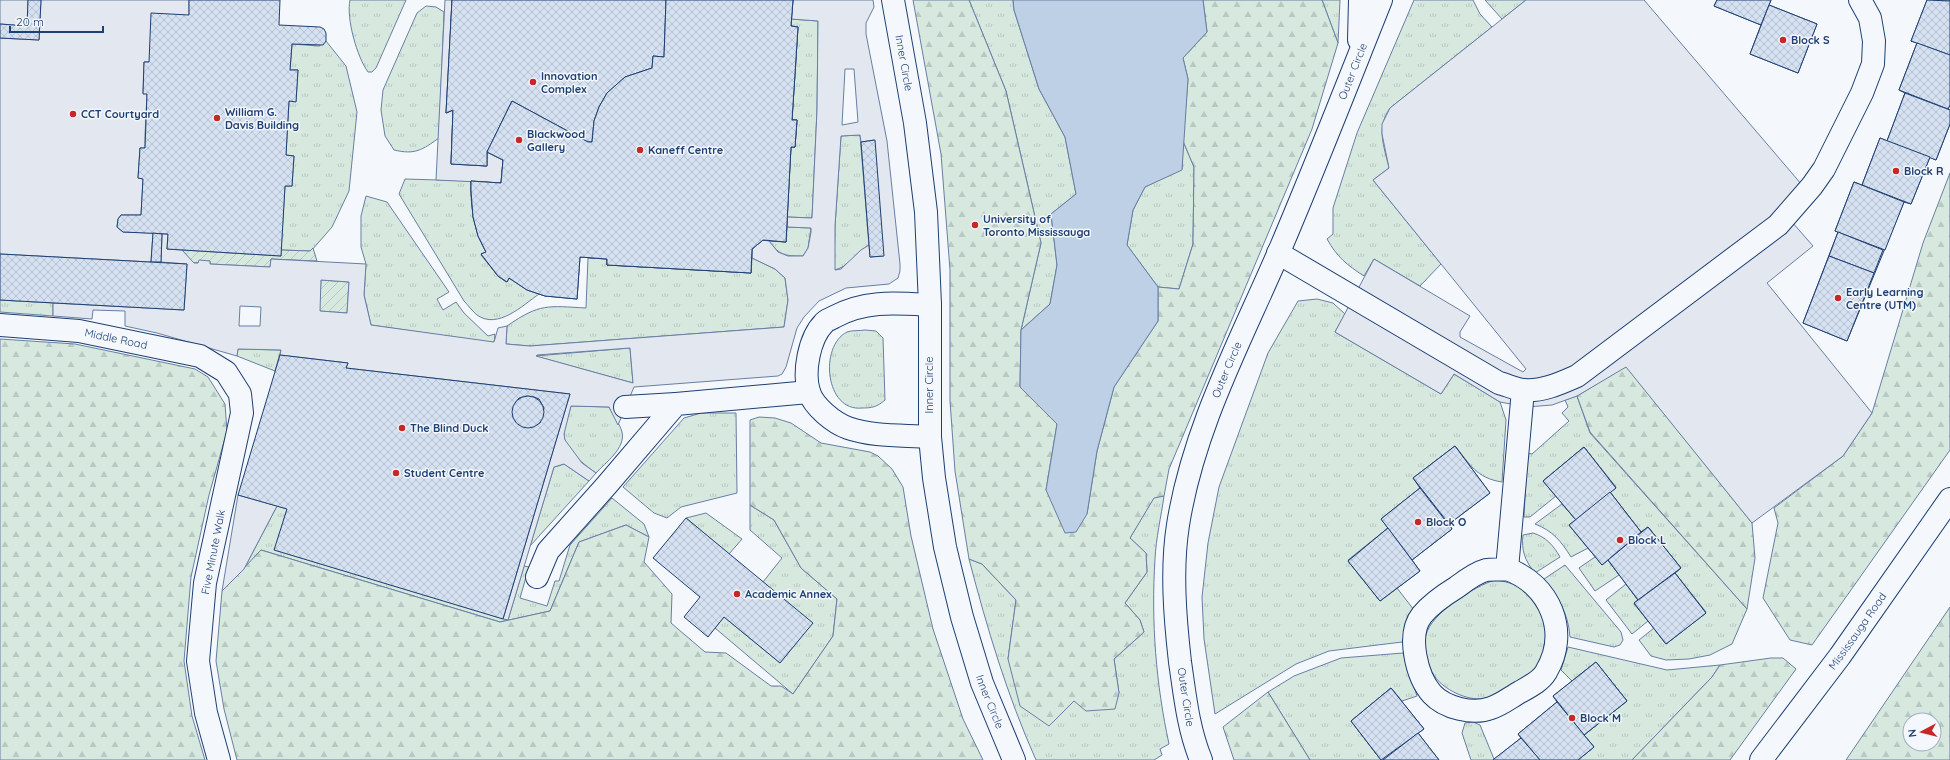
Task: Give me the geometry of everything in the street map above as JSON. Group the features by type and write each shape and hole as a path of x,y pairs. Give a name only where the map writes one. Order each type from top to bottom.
{"street":[{"name":"Inner Circle","path":"893,0 915,122 926,212 930,305 930,437 934,478 945,547 962,617 982,683 1014,760"},
{"path":"1359,56 1360,0"},
{"name":"Outer Circle","path":"1201,760 1192,739 1187,710 1177,636 1175,568 1178,527 1194,457 1210,410 1278,253 1381,0"},
{"path":"1278,253 1499,383 1523,390 1558,385 1577,376 1778,225 1812,186 1824,169 1862,93 1873,64 1874,41 1870,18 1860,0"},
{"path":"930,305 882,303 848,309 824,322 811,344 807,368 809,392 824,414 848,428 870,433 930,437"},
{"name":"Middle Road","path":"0,325 79,331 192,354 200,356 226,372"},
{"name":"Five Minute Walk","path":"219,760 206,713 198,661 205,583 242,413 240,394 226,372"},
{"path":"1507,569 1523,390"},
{"path":"626,407 809,392"},
{"path":"537,577 548,551 676,404"},
{"name":"Mississauga Road","path":"1761,760 1840,656 1950,499"},
{"path":"1507,569 1519,574 1533,584 1545,598 1554,616 1558,634 1556,645 1546,673 1535,684 1491,709 1458,709 1448,705 1433,695 1424,684 1416,664 1414,646 1415,634 1421,616 1442,596 1470,578 1486,570 1507,569"}],"green space":[{"path":"350,0 406,0 376,68 372,72 368,72 356,47 351,27 349,8"},
{"path":"913,0 969,0 1006,91 1041,243 1021,330 1020,387 1057,424 1046,490 1087,514 1097,451 1114,387 1158,321 1158,287 1179,289 1193,244 1194,167 1183,141 1188,79 1183,58 1207,32 1203,0 1322,0 1338,43 1312,129 1169,469 1164,496 1154,498 1130,538 1146,553 1147,572 1125,603 1140,620 1144,632 1114,659 1119,693 1115,709 1086,711 1074,701 1049,726 1020,706 1008,659 1016,600 982,564 969,559 955,471 950,401 950,270 941,154"},
{"path":"969,0 1013,0 1014,10 1039,89 1065,137 1076,194 1051,214 1057,265 1050,304 1021,330 1041,243 1006,91"},
{"path":"1322,0 1340,0 1338,43"},
{"path":"1414,0 1473,0 1480,14 1492,27 1390,108 1383,123 1383,145 1389,168 1373,180 1441,264 1420,286 1374,259 1364,276 1343,260 1327,239 1333,234 1333,208 1357,133"},
{"path":"1485,0 1526,0 1502,19"},
{"path":"426,6 436,7 444,12 439,138 428,146 413,152 394,150 385,136 381,110 383,90 417,13"},
{"path":"791,19 818,21 817,110 812,218 787,217 791,147 795,147 797,120 792,120 798,27 791,26"},
{"path":"326,41 346,66 357,112 349,191 332,227 311,251 281,250 285,186 292,186 294,156 286,155 289,101 296,101 298,70 290,70 292,44 319,46"},
{"path":"860,135 869,245 844,266 834,270 835,226 841,136"},
{"path":"1183,141 1194,167 1193,244 1179,289 1158,287 1127,245 1133,210 1145,187 1182,169"},
{"path":"1950,173 1950,450 1812,645 1790,640 1763,598 1778,523 1774,508 1843,456 1872,413 1923,243"},
{"path":"405,179 471,181 471,200 474,218 478,235 486,252 481,255 498,276 506,282 509,278 539,294 502,318 493,320 485,319 473,312 464,301 399,194"},
{"path":"366,196 387,202 449,292 437,299 443,310 456,302 464,313 488,336 495,334 494,343 371,325 364,295 366,264 361,247 361,216"},
{"path":"787,227 811,228 808,248 803,256 783,254 776,250 769,241 786,242"},
{"path":"313,248 317,261 271,259 270,267 210,264 210,261 193,263 182,250 281,256 281,250 310,251"},
{"path":"588,258 607,259 607,265 751,273 752,258 775,269 785,278 788,300 784,327 530,346 506,344 507,326 528,313 553,307 586,308"},
{"path":"321,280 349,282 347,313 319,311"},
{"path":"1317,299 1333,303 1345,314 1335,332 1441,394 1454,374 1500,402 1506,420 1502,482 1480,474 1455,446 1434,462 1420,488 1388,528 1348,560 1380,601 1397,588 1414,610 1402,642 1329,651 1296,664 1215,714 1204,639 1202,597 1208,543 1219,487 1268,353 1298,301"},
{"path":"0,300 53,303 53,316 0,312"},
{"path":"865,330 876,331 883,338 885,400 874,407 869,408 850,406 840,400 830,377 832,350 838,339 847,332"},
{"path":"0,339 75,344 195,369 208,377 225,404 227,431 209,495 191,577 184,661 192,716 205,760 0,760"},
{"path":"630,348 633,383 535,356"},
{"path":"238,349 281,350 275,371 237,356"},
{"path":"1626,366 1752,523 1755,558 1747,609 1590,432 1577,396"},
{"path":"1577,396 1590,433 1747,609 1732,644 1710,655 1689,659 1666,660 1651,656 1639,640 1654,628 1666,644 1706,612 1675,573 1681,568 1648,527 1641,532 1610,492 1616,487 1584,447 1543,481 1556,496 1530,517 1524,517 1527,453 1532,454 1569,421 1562,413 1568,407 1565,400"},
{"path":"571,406 609,407 621,429 621,444 614,455 596,473 571,451 565,440 565,427"},
{"path":"701,413 736,413 737,493 681,507 667,518 654,513 623,487 684,418"},
{"path":"759,417 775,418 791,423 821,443 870,452 878,456 892,469 903,487 911,536 933,629 963,719 983,760 237,760 224,709 216,661 222,591 261,550 500,622 550,611 579,542 626,525 649,537 644,562 672,594 671,623 705,652 726,653 771,686 781,686 793,694 833,636 837,599 801,568 774,520 750,505 750,420"},
{"path":"564,464 589,481 530,546 554,467"},
{"path":"1164,496 1157,535 1154,583 1154,629 1161,699 1169,744 1160,749 1162,755 1154,760 1036,760 998,661 969,559 982,564 1016,600 1008,659 1074,701 1119,693 1114,659 1144,632 1140,620 1125,603 1147,572 1146,553 1130,538 1154,497"},
{"path":"612,498 644,524 649,537 626,525 579,542 550,611 500,622 261,550 244,569 277,506 287,509 275,550 508,620 524,566 529,567 520,598 547,606 555,581 559,581 570,545"},
{"path":"1562,504 1576,520 1569,525 1588,548 1571,557 1564,546 1552,533 1535,524"},
{"path":"750,505 774,520 801,568 837,599 833,636 793,694 715,628 724,617 780,663 812,623 763,582 782,558 750,530"},
{"path":"706,513 742,539 729,554 686,518"},
{"path":"1533,533 1549,542 1560,557 1535,573 1526,560 1523,550 1523,535"},
{"path":"1595,557 1602,564 1608,560 1619,575 1595,591 1579,568"},
{"path":"1565,565 1621,632 1623,640 1620,645 1614,647 1570,637 1565,612 1544,579"},
{"path":"1495,580 1519,587 1533,599 1546,621 1549,630 1549,641 1538,667 1524,679 1496,696 1483,699 1470,698 1452,691 1437,679 1430,668 1427,659 1425,638 1436,618 1445,610 1476,588"},
{"path":"1626,584 1638,600 1634,604 1648,621 1632,634 1606,600"},
{"path":"1950,607 1950,760 1846,760"},
{"path":"1568,647 1667,670 1720,665 1712,677 1632,760 1578,760 1594,747 1584,735 1627,701 1596,662 1572,681 1561,670"},
{"path":"1403,653 1417,696 1402,701 1391,688 1351,721 1381,760 1310,760 1268,692 1294,676 1341,658"},
{"path":"1771,658 1783,658 1796,669 1730,760 1632,760 1712,677 1720,665"},
{"path":"1268,692 1310,760 1234,760 1223,727"},
{"path":"1473,722 1480,725 1494,759 1493,760 1471,760 1462,733 1465,723"}],"shaded area":[{"path":"0,0 28,0 27,26 0,24"},
{"name":"CCT Courtyard","path":"41,0 189,0 189,15 149,62 144,62 143,93 147,94 145,148 140,148 138,178 143,179 141,215 121,215 118,219 117,227 123,232 153,233 151,262 0,254 0,38 39,40"},
{"path":"445,0 452,0 447,113 453,110 451,163 486,166 487,152 503,160 501,183 436,180"},
{"path":"793,0 873,0 874,7 866,23 866,34 887,141 900,264 898,278 889,284 846,288 819,301 804,317 797,328 786,367 782,374 778,376 634,387 618,425 609,407 571,406 564,434 565,440 582,463 596,473 589,481 564,464 554,467 508,620 503,619 570,394 346,368 348,363 280,355 281,350 238,349 237,356 157,333 125,326 125,311 93,310 92,319 53,316 53,303 184,310 187,264 161,262 162,234 168,234 167,249 182,250 194,263 198,263 199,260 210,261 210,264 270,267 271,259 366,264 364,295 371,325 494,342 498,328 507,326 506,344 530,346 784,327 788,300 785,278 775,269 752,258 752,249 763,240 769,241 778,252 788,256 803,256 808,248 811,232 811,228 787,227 787,217 812,218 817,110 818,21 791,19","holes":["845,69 854,69 858,122 842,125","860,135 861,142 874,140 883,256 870,257 869,245 861,250 841,269 835,270 835,226 841,136","321,280 349,282 347,313 320,311","240,306 261,307 260,326 239,326","630,348 633,383 536,356"]},
{"path":"1526,0 1644,0 1814,199 1792,222 1813,246 1767,283 1872,413 1843,456 1752,523 1626,367 1577,396 1552,405 1527,407 1500,402 1454,374 1441,394 1335,332 1374,259 1470,316 1460,332 1460,337 1523,372 1526,369 1373,180 1389,168 1382,134 1382,124 1390,108"},
{"path":"529,395 538,398 542,402 545,411 542,420 538,424 529,427 520,424 516,420 513,411 516,402 520,398"},
{"path":"238,495 277,506 244,569 222,591"}],"water":[{"path":"1013,0 1203,0 1207,32 1183,58 1188,79 1182,170 1145,187 1133,210 1127,245 1158,287 1158,321 1114,387 1097,451 1087,514 1076,532 1065,533 1046,490 1057,424 1020,387 1021,330 1050,304 1057,265 1051,214 1076,194 1065,137 1039,89 1014,10"}],"building":[{"path":"28,0 41,0 39,40 0,38 0,24 27,26"},
{"name":"William G. Davis Building","path":"189,0 280,0 279,25 320,27 324,29 326,33 326,41 323,45 292,44 290,70 298,70 296,102 289,101 286,155 294,156 292,186 285,186 281,256 167,249 168,234 123,232 117,227 118,219 121,215 141,215 143,179 138,178 140,148 145,148 147,94 143,94 144,62 149,62 151,13 189,15"},
{"name":"Kaneff Centre","path":"452,0 793,0 791,26 798,27 792,120 797,120 795,147 791,147 786,242 763,240 752,249 751,273 607,265 607,259 580,257 577,299 545,296 527,290 509,278 507,282 498,276 481,254 486,252 478,236 473,217 471,181 501,183 503,160 487,152 487,166 451,164 453,110 446,113"},
{"name":"Innovation Complex","path":"452,0 666,0 664,57 653,56 652,68 625,77 607,93 599,107 594,121 592,142 588,142 512,101 487,152 487,166 451,164 453,110 446,113"},
{"name":"Kaneff Centre","path":"666,0 793,0 791,26 798,27 792,120 797,120 795,147 791,147 786,242 763,240 752,249 751,273 607,265 607,259 580,257 577,299 545,296 527,290 509,278 507,282 498,276 481,254 486,252 478,236 473,217 471,181 501,183 503,160 487,152 512,101 588,142 592,142 594,121 599,107 607,93 625,77 652,68 653,56 664,57"},
{"name":"Block S","path":"1717,0 1771,0 1769,5 1817,24 1798,73 1750,54 1761,25 1714,6"},
{"path":"1717,0 1771,0 1761,25 1714,6"},
{"name":"Block R","path":"1927,0 1950,0 1950,105 1948,109 1950,110 1950,124 1936,160 1930,157 1911,204 1904,202 1847,341 1803,323 1838,232 1835,231 1854,182 1862,185 1880,138 1887,141 1905,93 1899,90 1917,43 1911,41"},
{"path":"1927,0 1950,1 1950,55 1911,41"},
{"name":"Block S","path":"1769,5 1817,24 1798,73 1750,54"},
{"path":"1917,43 1950,55 1950,105 1948,109 1899,90"},
{"path":"1905,93 1950,110 1950,124 1936,160 1887,141"},
{"path":"1880,138 1930,157 1911,204 1862,185"},
{"path":"875,140 884,256 870,257 861,142"},
{"path":"1854,182 1904,202 1885,250 1835,231"},
{"path":"1838,232 1883,250 1874,273 1829,256"},
{"path":"153,233 162,234 161,262 151,262"},
{"path":"0,254 187,264 184,310 0,300"},
{"name":"Early Learning Centre (UTM)","path":"1829,256 1874,273 1847,341 1803,323"},
{"name":"Student Centre","path":"280,355 348,363 346,368 570,394 503,619 274,550 287,509 238,495","holes":["527,396 539,399 544,408 540,423 530,427 520,425 513,417 516,402 519,398"]},
{"path":"528,396 534,397 541,403 544,412 543,418 537,425 528,428 522,427 515,421 512,412 513,406 519,399"},
{"name":"Block O","path":"1455,446 1490,493 1449,524 1452,529 1412,560 1420,571 1380,601 1348,561 1388,528 1381,519 1420,488 1413,478"},
{"path":"1455,446 1490,493 1449,524 1413,478"},
{"name":"Block L","path":"1584,447 1616,488 1610,492 1641,532 1648,527 1681,568 1675,573 1706,613 1666,644 1634,603 1638,600 1608,560 1602,565 1569,525 1576,520 1543,481"},
{"path":"1584,447 1616,488 1576,520 1543,481"},
{"path":"1420,488 1452,529 1412,560 1381,519"},
{"path":"1610,492 1641,532 1602,565 1569,525"},
{"name":"Academic Annex","path":"686,518 813,623 780,663 724,617 708,637 684,617 700,597 653,558"},
{"path":"1648,527 1681,568 1638,600 1608,560"},
{"path":"1388,528 1420,571 1380,601 1348,561"},
{"path":"1675,573 1706,613 1666,644 1634,603"},
{"name":"Block M","path":"1596,662 1627,701 1584,735 1594,747 1578,760 1493,760 1521,738 1518,734 1557,702 1553,696"},
{"path":"1596,662 1627,701 1584,735 1553,696"},
{"path":"1391,688 1424,729 1418,733 1439,760 1381,760 1351,721"},
{"path":"1391,688 1424,729 1381,760 1351,721"},
{"path":"1557,702 1594,747 1578,760 1540,760 1518,734"},
{"path":"1418,733 1439,760 1383,760"},
{"path":"1521,738 1540,760 1493,760 1494,759"}],"place":[{"name":"Block S","path":"1783,40"},
{"name":"Innovation Complex","path":"533,82"},
{"name":"CCT Courtyard","path":"73,114"},
{"name":"William G. Davis Building","path":"217,118"},
{"name":"Blackwood Gallery","path":"519,140"},
{"name":"Kaneff Centre","path":"640,150"},
{"name":"Block R","path":"1896,171"},
{"name":"University of Toronto Mississauga","path":"975,225"},
{"name":"Early Learning Centre (UTM)","path":"1838,298"},
{"name":"The Blind Duck","path":"402,428"},
{"name":"Student Centre","path":"396,473"},
{"name":"Block O","path":"1418,522"},
{"name":"Block L","path":"1620,540"},
{"name":"Academic Annex","path":"737,594"},
{"name":"Block M","path":"1572,718"}]}
